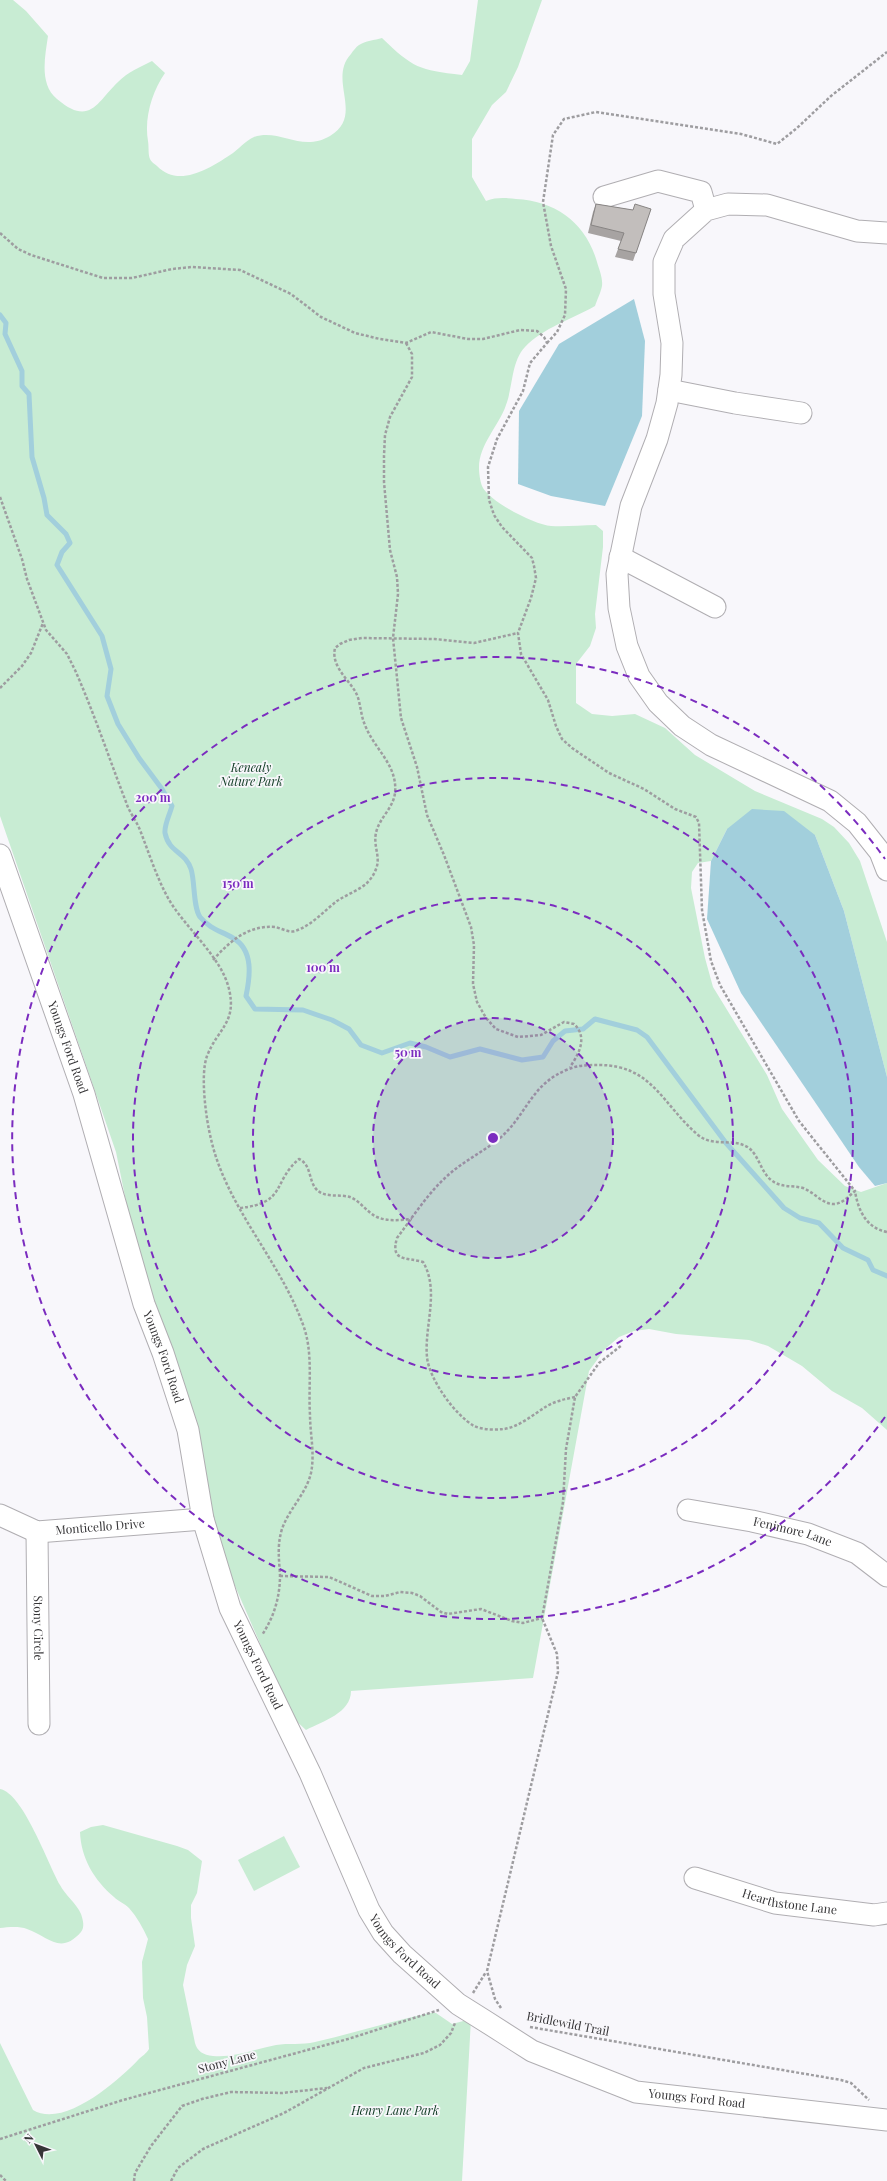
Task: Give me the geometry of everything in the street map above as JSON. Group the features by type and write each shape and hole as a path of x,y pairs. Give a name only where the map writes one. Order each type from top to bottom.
{"street":[{"path":"604,197 658,181 701,192 706,210"},
{"path":"887,233 857,231 767,205 728,204 706,210 674,239 664,262 664,294 672,343 669,390 657,439 631,506 617,574 619,608 627,646 639,676 658,704 682,726 711,745 830,801 857,823 880,852 887,870"},
{"path":"669,390 735,403 801,413"},
{"path":"620,557 715,608"},
{"name":"Youngs Ford Road","path":"0,855 84,1094 144,1304 163,1353 188,1430 203,1519 230,1608 310,1773 369,1910 384,1933 402,1954 461,2006 532,2051 636,2092 887,2120"},
{"name":"Fenimore Lane","path":"688,1510 752,1521 808,1534 857,1554 887,1576"},
{"name":"Monticello Drive","path":"0,1515 37,1532 203,1519"},
{"name":"Stony Circle","path":"37,1532 39,1724"},
{"name":"Hearthstone Lane","path":"695,1878 775,1903 874,1915 887,1913"}],"path":[{"path":"887,52 831,96 797,128 777,144 741,134 596,112 564,120 553,135 542,202 551,246 566,288 565,315 558,332 530,363 523,391 497,439 488,467 489,500 494,515 502,527 532,558 536,578 518,633 521,654 546,695 562,739 572,748 609,773 644,789 676,809 696,817 699,823 702,910 711,961 720,985 799,1121 855,1191 857,1204 865,1220 880,1230 887,1232"},
{"path":"0,233 18,249 31,255 103,278 126,278 172,269 192,267 240,270 275,285 291,294 321,317 355,333 406,343 432,332 468,339 494,337 520,330 537,331 544,336 548,343"},
{"path":"406,343 412,354 412,377 390,417 385,435 384,456 389,543 397,577 398,594 393,638 401,718 417,767 427,815 470,927 474,945 473,984 477,1002 486,1018 496,1030 518,1037 541,1035 564,1022 574,1024 580,1032 581,1048 569,1068"},
{"path":"0,497 22,559 27,579 46,630 67,654 75,670 116,772 127,805 139,828 149,859 165,892 179,916 213,960 228,987 232,1005 231,1017 206,1057 204,1076 211,1138 220,1170 289,1295 302,1321 308,1343 310,1415 313,1452 310,1474 303,1493 283,1527 279,1543 280,1576 275,1611 251,1652"},
{"path":"0,688 22,666 31,653 44,623"},
{"path":"213,960 231,941 248,931 275,927 294,931 304,927 372,878 377,869 379,859 376,834 380,822 393,802 395,791 394,778 390,766 370,738 361,716 355,691 339,669 334,653 335,648 349,640 393,638 474,643 518,633"},
{"path":"575,1397 548,1405 505,1429 486,1429 475,1426 454,1409 443,1393 427,1358 430,1288 426,1267 423,1262 403,1258 396,1252 397,1238 431,1192 444,1178 500,1139 513,1125 527,1102 543,1084 569,1068 607,1065 620,1067 636,1073 653,1086 678,1116 699,1136 710,1142 740,1144 749,1149 770,1179 778,1185 803,1188 825,1202 835,1204 844,1200 855,1191"},
{"path":"240,1208 261,1205 270,1199 299,1159 306,1164 312,1183 317,1190 324,1194 354,1199 375,1216 384,1219 412,1219"},
{"path":"479,1983 487,1972 558,1672 557,1654 542,1618 563,1502 566,1449 575,1397 599,1364 622,1345"},
{"path":"280,1576 328,1577 372,1596 386,1596 400,1592 412,1593 420,1596 441,1612 448,1614 481,1609 512,1621 523,1623 542,1618"},
{"path":"487,1972 494,1999 505,2014"},
{"path":"171,2181 178,2168 203,2149 284,2114 364,2068 424,2053 440,2045 450,2033 461,2006"},
{"name":"Stony Lane","path":"0,2139 123,2100 348,2039 461,2006"},
{"name":"Bridlewild Trail","path":"526,2026 841,2080 851,2083 872,2104"},
{"path":"134,2181 135,2173 151,2146 182,2106 202,2099 231,2092 282,2093 329,2088"},
{"path":"0,2175 6,2181"}],"green space":[{"name":"Kenealy Nature Park","path":"0,0 13,0 26,11 48,36 45,61 45,78 51,93 68,107 78,111 85,111 92,108 98,104 122,78 152,61 165,73 156,88 148,114 147,132 149,155 151,161 165,172 174,176 184,176 194,174 213,166 254,137 273,135 310,142 319,141 330,136 340,128 345,118 346,108 343,75 345,64 355,49 361,44 382,38 402,56 418,66 426,69 462,75 470,61 478,0 542,0 518,67 506,92 492,105 472,139 472,177 486,201 501,198 544,204 567,217 577,225 592,248 601,274 602,286 595,306 540,334 520,353 503,413 482,451 479,468 482,486 486,492 502,505 524,517 544,525 596,525 603,531 603,547 595,614 596,628 590,646 576,664 576,703 592,714 612,716 635,714 665,728 695,755 755,791 822,819 834,827 849,843 860,861 887,942 887,1077 844,911 815,835 727,829 711,861 698,863 692,872 691,888 705,958 713,987 767,1075 782,1109 818,1160 845,1186 861,1192 887,1183 887,1430 862,1408 832,1391 802,1366 768,1346 749,1340 676,1334 649,1329 634,1331 619,1337 605,1349 589,1371 533,1678 351,1691 350,1699 341,1711 328,1720 306,1730 294,1719 289,1710 232,1579 216,1527 192,1409 179,1367 145,1277 132,1231 116,1152 0,816"},
{"path":"0,1789 9,1793 26,1816 60,1885 81,1914 83,1928 74,1939 67,1943 54,1942 24,1928 0,1928"},
{"name":"Henry Lane Park","path":"103,1825 188,1850 202,1861 197,1893 191,1905 191,1918 195,1946 187,1965 183,1985 195,2043 197,2048 203,2054 213,2056 229,2056 276,2045 310,2043 430,2013 436,2013 452,2024 471,2019 462,2181 0,2181 0,2043 33,2110 46,2114 60,2113 75,2108 90,2100 118,2079 149,2049 147,2017 143,1998 142,1962 148,1939 135,1915 129,1908 107,1890 95,1876 86,1860 81,1842 80,1832 91,1827"},
{"path":"284,1836 300,1867 254,1891 238,1860"}],"water":[{"path":"634,299 645,341 642,416 605,506 551,496 518,484 519,411 559,344"},
{"path":"752,809 784,811 815,835 844,911 887,1077 887,1183 875,1186 859,1167 741,993 707,919 711,861 727,829"}],"building":[{"path":"596,204 633,210 635,204 651,209 636,253 618,249 624,233 591,225"}],"waterway":[{"path":"0,315 6,323 5,334 22,371 22,386 29,394 32,457 44,498 47,515 66,534 70,543 62,552 57,565 102,636 111,669 107,696 118,724 172,806 166,823 165,833 170,845 185,859 191,869 198,913 204,921 233,938 240,943 244,949 249,964 249,981 246,996 255,1009 303,1010 332,1020 349,1029 361,1045 382,1053 410,1043 426,1047 450,1057 480,1049 522,1060 543,1057 553,1041 565,1031 583,1029 595,1019 637,1030 647,1037 726,1143 784,1208 800,1218 819,1223 843,1248 868,1260 873,1270 887,1276"}]}
